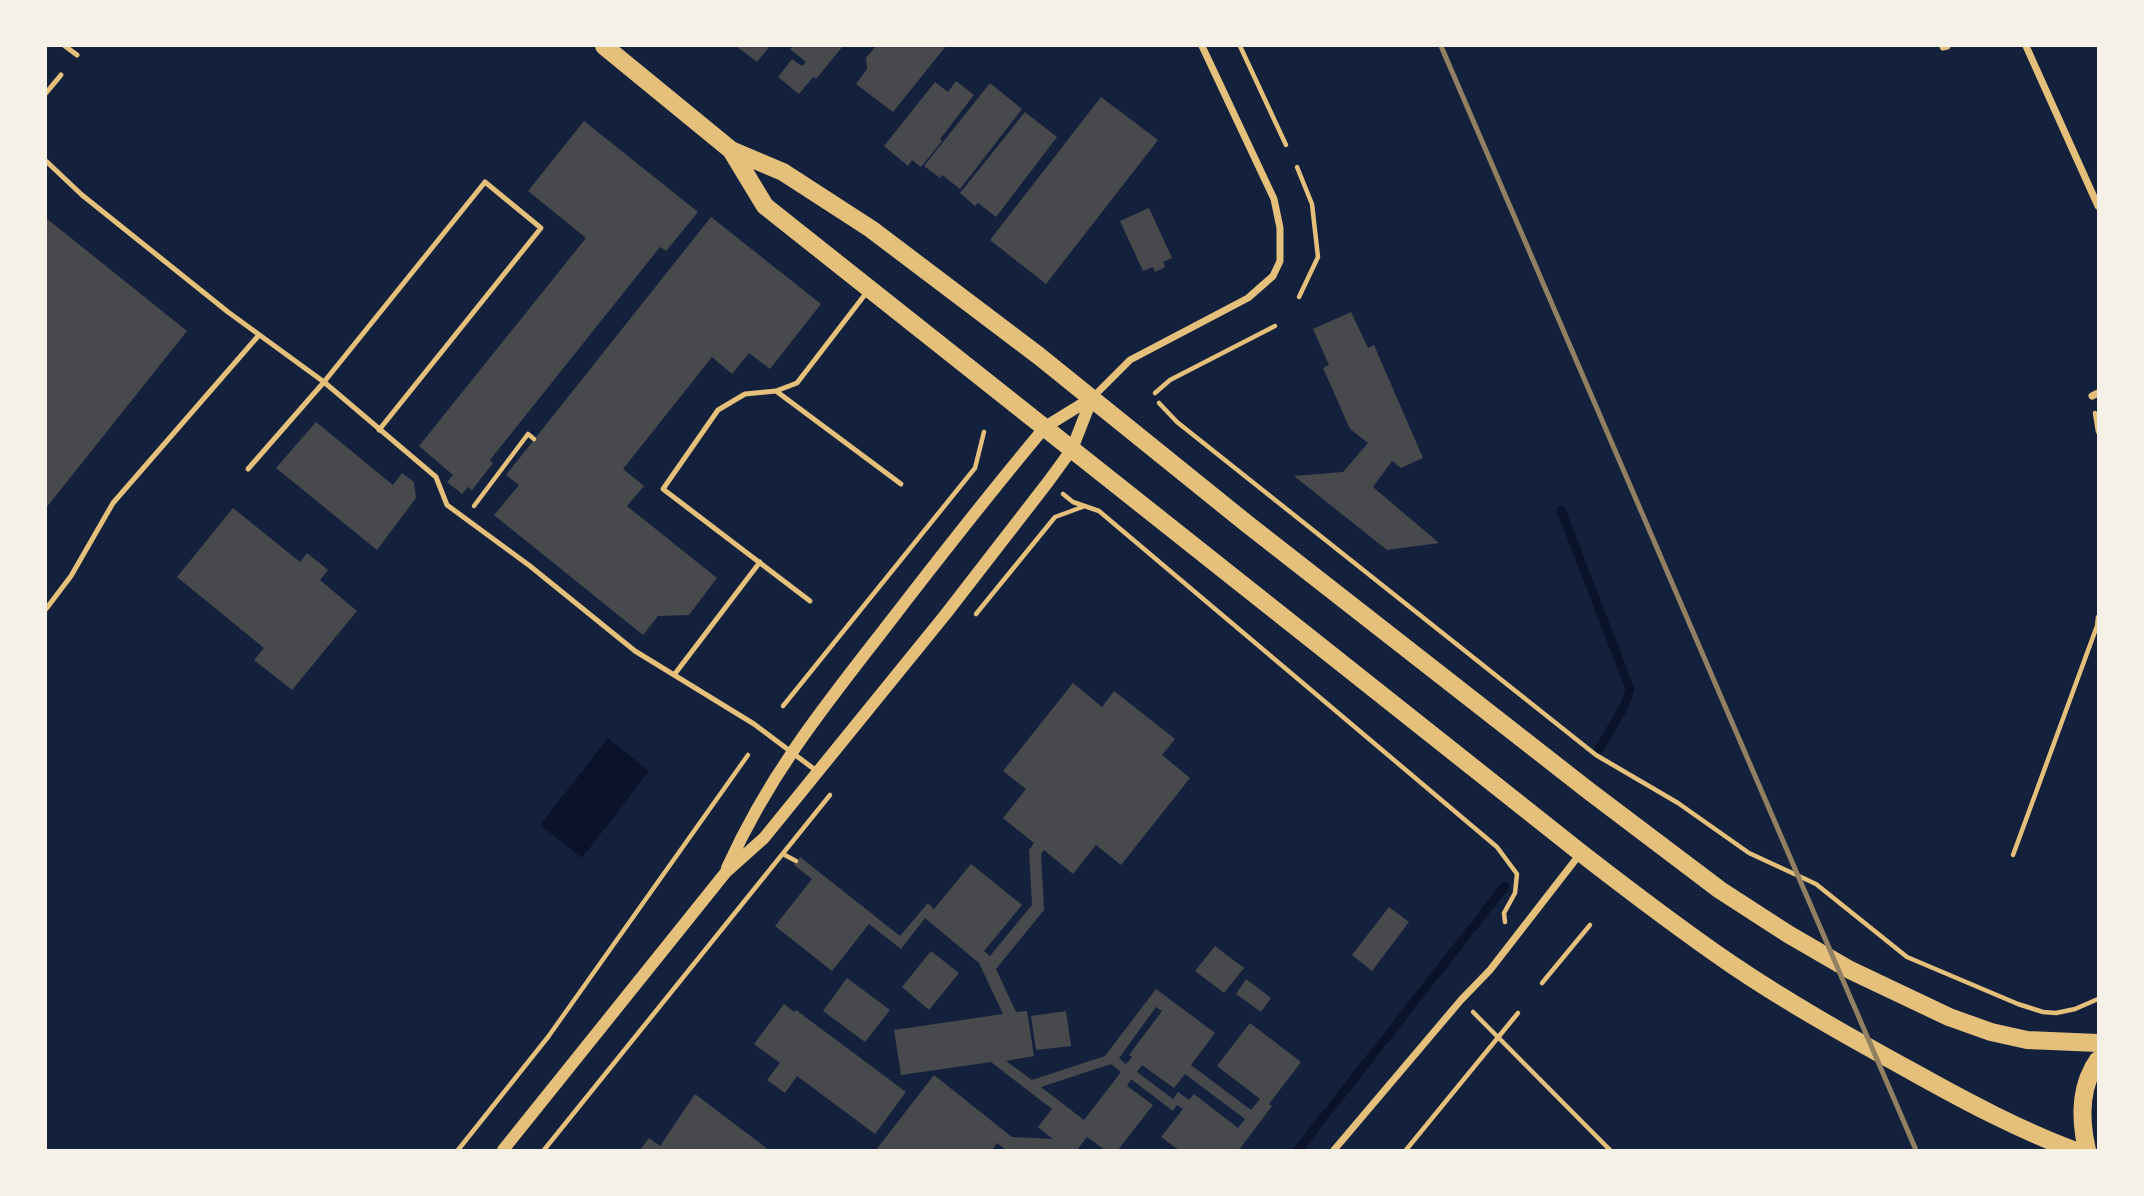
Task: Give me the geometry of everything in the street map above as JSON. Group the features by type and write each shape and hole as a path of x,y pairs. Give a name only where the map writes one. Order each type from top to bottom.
{"main road":[{"path":"604,46 731,150 783,172 871,229 1092,398 1246,523 1720,890 1788,934 1862,976 1949,1017 1991,1032 2027,1040 2098,1043"},
{"path":"731,150 765,206 1581,853 1733,965 1804,1010 1963,1100 2030,1134 2073,1150"},
{"path":"2087,1150 2082,1126 2083,1096 2098,1060"}],"street":[{"path":"726,872 747,824 791,751 1045,427 1092,398 1130,360 1248,298 1273,276 1280,261 1280,228 1274,199 1202,46"},
{"path":"2026,46 2098,206"},
{"path":"503,1150 726,872 764,838 818,772 1048,482 1072,449 1092,398"},
{"path":"1334,1150 1461,1000 1490,970 1581,853"}],"lane":[{"path":"65,46 77,55"},
{"path":"46,93 61,75"},
{"path":"46,161 82,195 259,335 324,382 436,477 447,505 530,566 635,651 754,724 818,772"},
{"path":"248,469 324,382 485,182 541,229 379,430"},
{"path":"810,601 663,489 718,410 745,394 776,391 797,383 869,289"},
{"path":"46,609 71,576 113,503 259,335"},
{"path":"776,391 901,484"},
{"path":"674,675 760,562"}],"path":[{"path":"1240,46 1286,145"},
{"path":"1297,167 1312,204 1318,257 1299,297"},
{"path":"1155,393 1181,374 1275,326"},
{"path":"1159,403 1177,422 1596,755 1678,803 1730,842 1816,884 1907,957 2043,1012 2056,1013 2075,1009 2098,999"},
{"path":"783,706 975,468 984,432"},
{"path":"465,518 528,435 534,439"},
{"path":"1048,482 1073,502 1099,511 1497,847 1517,874 1514,893 1504,913 1509,943"},
{"path":"967,625 1055,517 1085,506"},
{"path":"2013,855 2098,617"},
{"path":"458,1150 548,1037 748,755"},
{"path":"544,1150 835,788"},
{"path":"1542,984 1590,925"},
{"path":"1461,1000 1610,1150"},
{"path":"1406,1150 1518,1013"}],"water":[{"path":"608,738 649,771 582,858 540,825"}],"building":[{"path":"736,46 770,46 757,62"},
{"path":"793,46 843,46 816,79 813,77 799,94 778,77 792,59 802,66 806,62 790,49"},
{"path":"876,46 946,46 893,112 856,84 867,69 866,58"},
{"path":"956,81 974,95 921,167 912,160 908,166 884,146 935,82 948,92"},
{"path":"990,83 1022,109 960,189 942,175 940,178 924,166"},
{"path":"1101,97 1158,140 1046,284 990,240"},
{"path":"1025,112 1057,137 996,217 978,203 975,206 960,193"},
{"path":"584,121 698,212 666,251 660,247 490,460 493,463 472,490 468,487 462,494 447,482 453,475 419,446 586,238 528,191"},
{"path":"1149,208 1172,258 1163,262 1165,267 1155,272 1153,267 1143,271 1120,221"},
{"path":"711,217 821,304 770,369 749,353 732,374 712,357 623,469 644,486 627,506 717,578 689,615 658,616 643,635 494,515 519,485 506,475"},
{"path":"46,218 187,331 46,508"},
{"path":"1351,312 1368,348 1374,345 1423,458 1401,468 1392,461 1373,487 1439,543 1387,550 1294,476 1343,472 1368,443 1350,429 1323,368 1329,365 1313,329"},
{"path":"316,422 393,485 402,473 414,482 416,498 377,550 276,468"},
{"path":"233,508 300,562 307,553 328,570 320,580 357,611 292,690 254,660 264,648 177,577"},
{"path":"1073,683 1102,707 1114,691 1175,739 1162,755 1190,778 1121,865 1096,845 1073,874 1044,850 1041,854 1044,910 996,969 1016,1012 1027,1011 1034,1056 1006,1061 1032,1080 1105,1056 1156,989 1215,1033 1191,1065 1251,1110 1260,1099 1217,1066 1250,1023 1301,1062 1239,1150 1179,1150 1161,1137 1183,1109 1177,1105 1173,1111 1131,1079 1127,1086 1153,1105 1118,1150 1105,1150 1087,1137 1077,1150 1006,1150 997,1143 992,1150 876,1150 934,1075 1012,1137 1053,1139 1038,1127 1052,1109 991,1062 901,1075 894,1030 1003,1014 979,963 925,918 901,949 869,924 832,971 775,926 812,879 794,865 800,857 900,936 928,903 934,909 971,864 1022,905 984,951 990,956 1032,905 1029,850 1034,843 1003,818 1026,789 1003,771","holes":["1156,1007 1162,1011 1129,1055 1132,1057 1126,1064 1119,1058","1111,1064 1121,1072 1084,1120 1041,1087","1142,1065 1174,1088 1185,1074 1245,1119 1238,1128 1194,1094 1189,1100 1178,1092 1173,1099 1137,1072"]},
{"path":"1389,907 1409,922 1372,971 1352,955"},
{"path":"1215,946 1244,968 1224,993 1195,971"},
{"path":"931,951 959,973 929,1010 902,987"},
{"path":"847,978 890,1010 865,1042 823,1011"},
{"path":"1246,979 1271,998 1261,1012 1236,994"},
{"path":"784,1004 794,1012 796,1010 906,1092 875,1134 797,1076 785,1093 767,1080 780,1063 754,1044"},
{"path":"1066,1011 1071,1046 1036,1050 1031,1016"},
{"path":"695,1094 769,1150 640,1150 649,1138 660,1146"}],"waterway":[{"path":"1561,510 1630,689 1625,705 1599,749"},
{"path":"1298,1150 1505,886"}],"railway":[{"path":"1441,46 1916,1150"}]}
